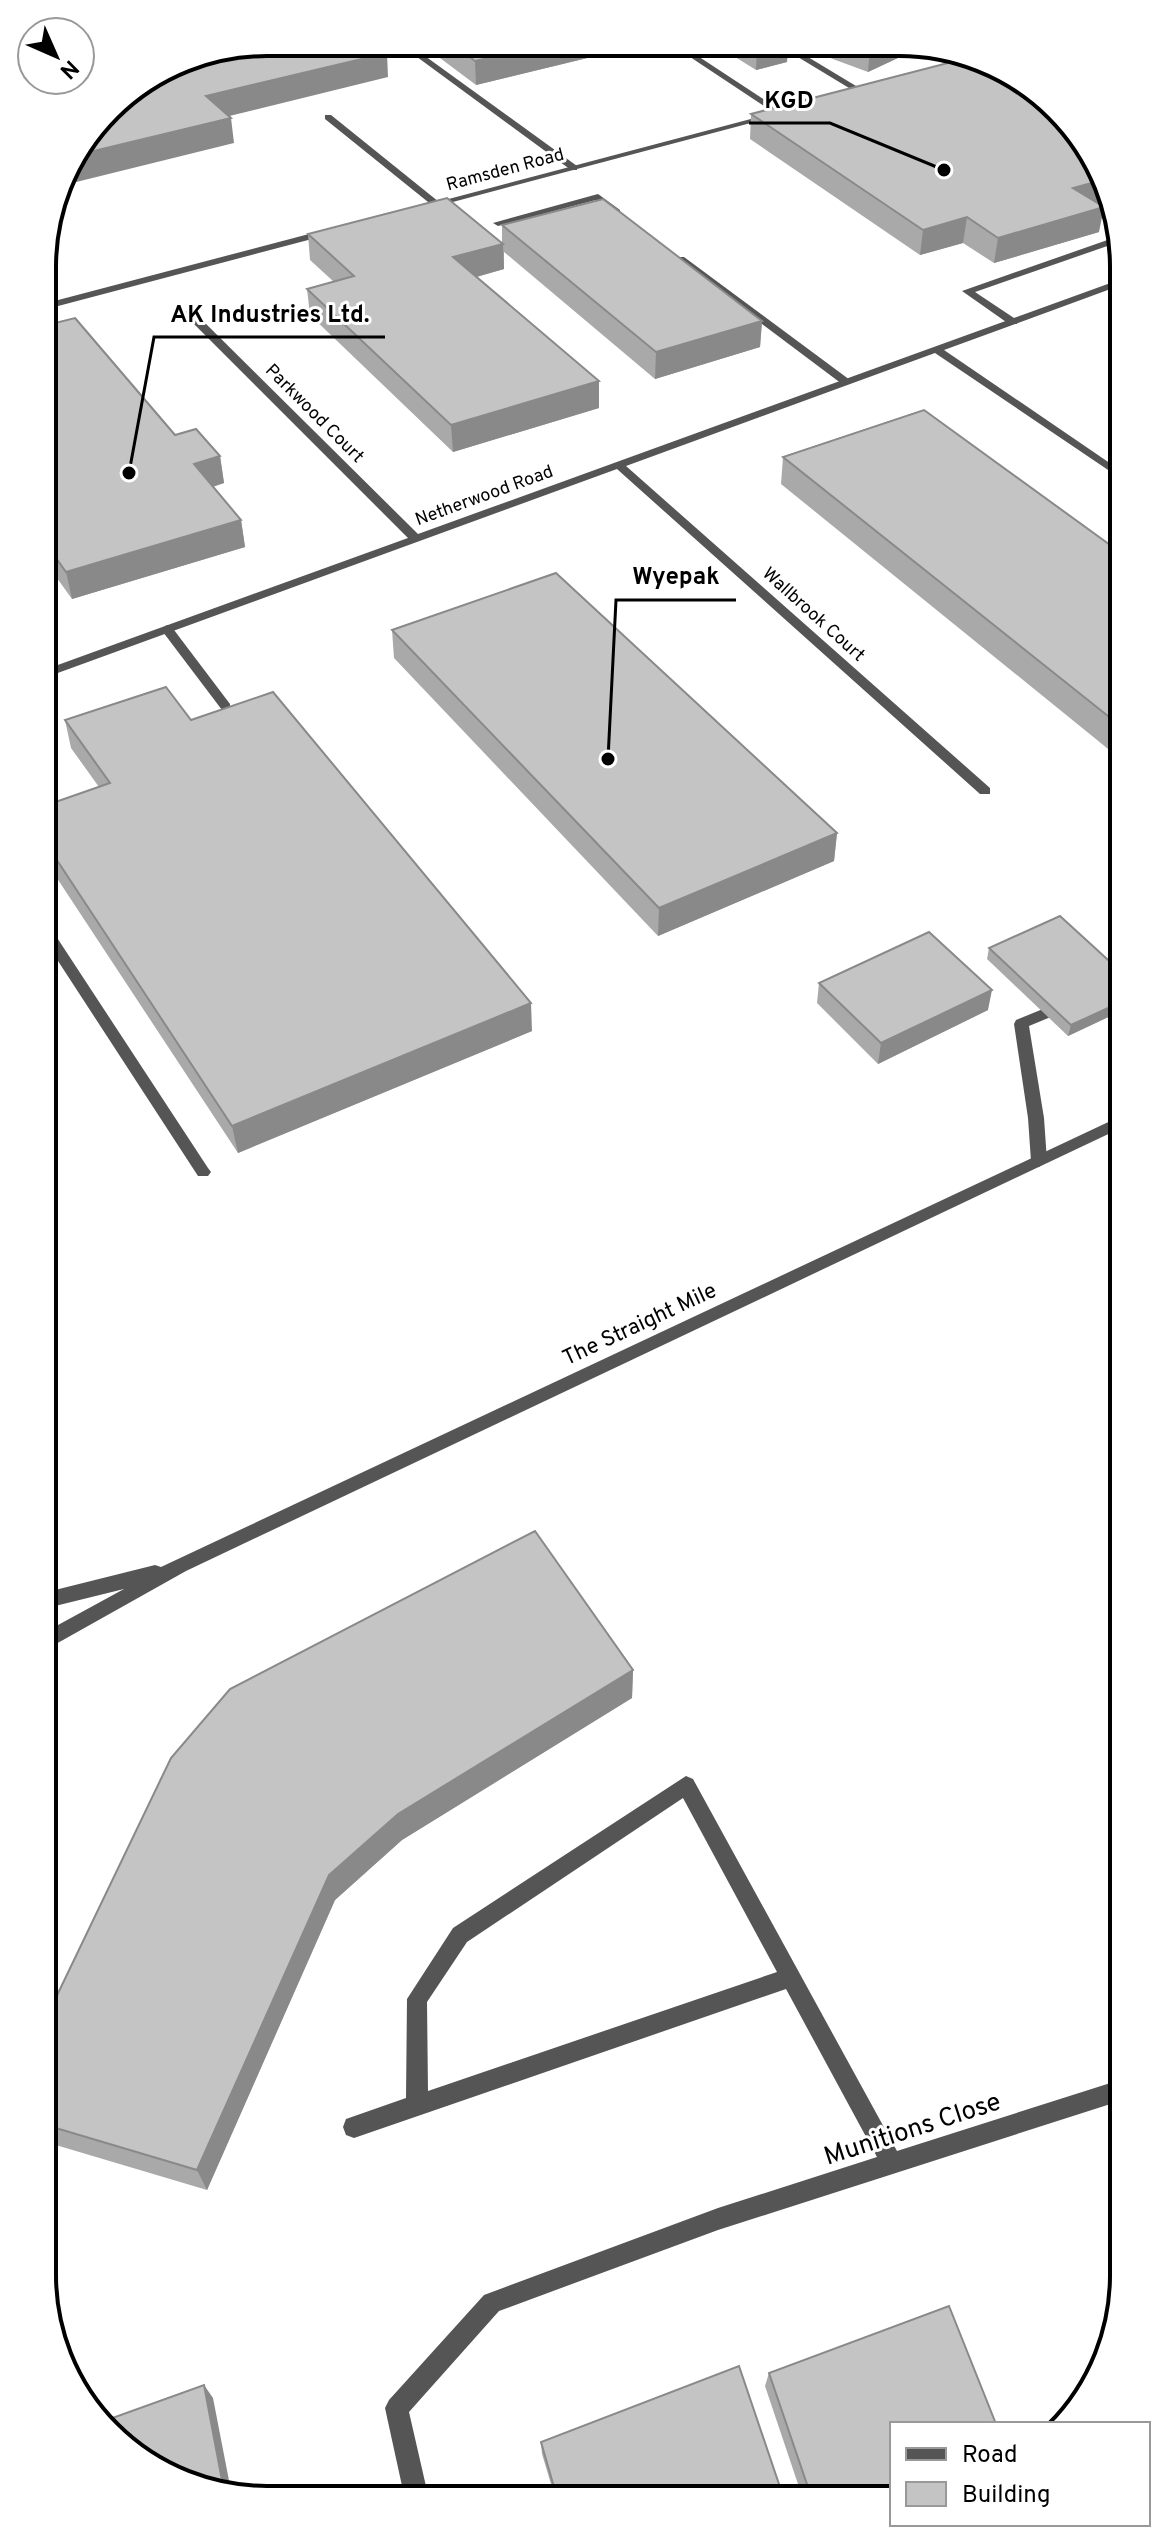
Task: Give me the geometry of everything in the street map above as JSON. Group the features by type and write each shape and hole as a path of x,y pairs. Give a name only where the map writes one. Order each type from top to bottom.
{"street":[{"path":"420,56 574,168"},
{"path":"693,56 782,114"},
{"path":"801,56 862,92"},
{"path":"849,96 876,89"},
{"name":"Ramsden Road","path":"421,208 795,110"},
{"path":"328,117 436,204"},
{"path":"498,223 598,197 623,216"},
{"path":"56,304 345,228"},
{"path":"1013,322 967,291 1108,243"},
{"path":"672,253 846,382"},
{"name":"Netherwood Road","path":"56,670 1110,286"},
{"name":"Parkwood Court","path":"189,313 416,539"},
{"path":"937,350 1110,468"},
{"name":"Wallbrook Court","path":"618,465 985,791"},
{"path":"167,629 226,707"},
{"path":"56,947 203,1172"},
{"path":"1039,1161 1036,1118 1021,1024 1077,1000"},
{"name":"The Straight Mile","path":"56,1636 180,1566 1110,1127"},
{"name":"The Straight Mile","path":"56,1598 180,1566"},
{"path":"417,2106 417,1999 460,1935 686,1785 893,2164"},
{"path":"354,2127 791,1977"},
{"name":"Munitions Close","path":"414,2486 397,2408 492,2303 718,2219 1110,2093"}],"building":[{"path":"267,56 374,56 206,96 231,118 91,152 128,108 174,78 199,67 226,60"},
{"path":"468,56 496,56 475,61"},
{"path":"950,62 967,67 1016,92 1058,128 1082,161 1092,183 1073,188 1102,208 998,238 967,217 923,230 751,114"},
{"path":"447,198 503,244 453,257 599,381 451,425 307,289 354,276 308,234"},
{"path":"603,199 762,321 656,352 502,225"},
{"path":"75,318 175,435 196,429 220,456 194,464 241,520 66,572 56,558 56,323"},
{"path":"924,410 1110,545 1110,718 783,457"},
{"path":"556,573 837,833 659,908 392,630"},
{"path":"166,687 191,720 273,692 531,1003 232,1126 56,859 56,802 110,783 65,720"},
{"path":"1060,916 1110,962 1110,1007 1071,1025 989,948"},
{"path":"929,932 992,990 881,1043 819,983"},
{"path":"535,1531 633,1670 398,1814 329,1875 197,2170 56,2128 56,1997 171,1758 230,1689"},
{"path":"949,2306 995,2422 890,2422 890,2486 808,2486 769,2373"},
{"path":"739,2366 780,2486 554,2486 541,2442"},
{"path":"204,2385 222,2481 174,2464 128,2434 113,2418"}],"place":[{"name":"KGD","path":"944,170"},
{"name":"AK Industries Ltd.","path":"129,473"},
{"name":"Wyepak","path":"608,759"}]}
